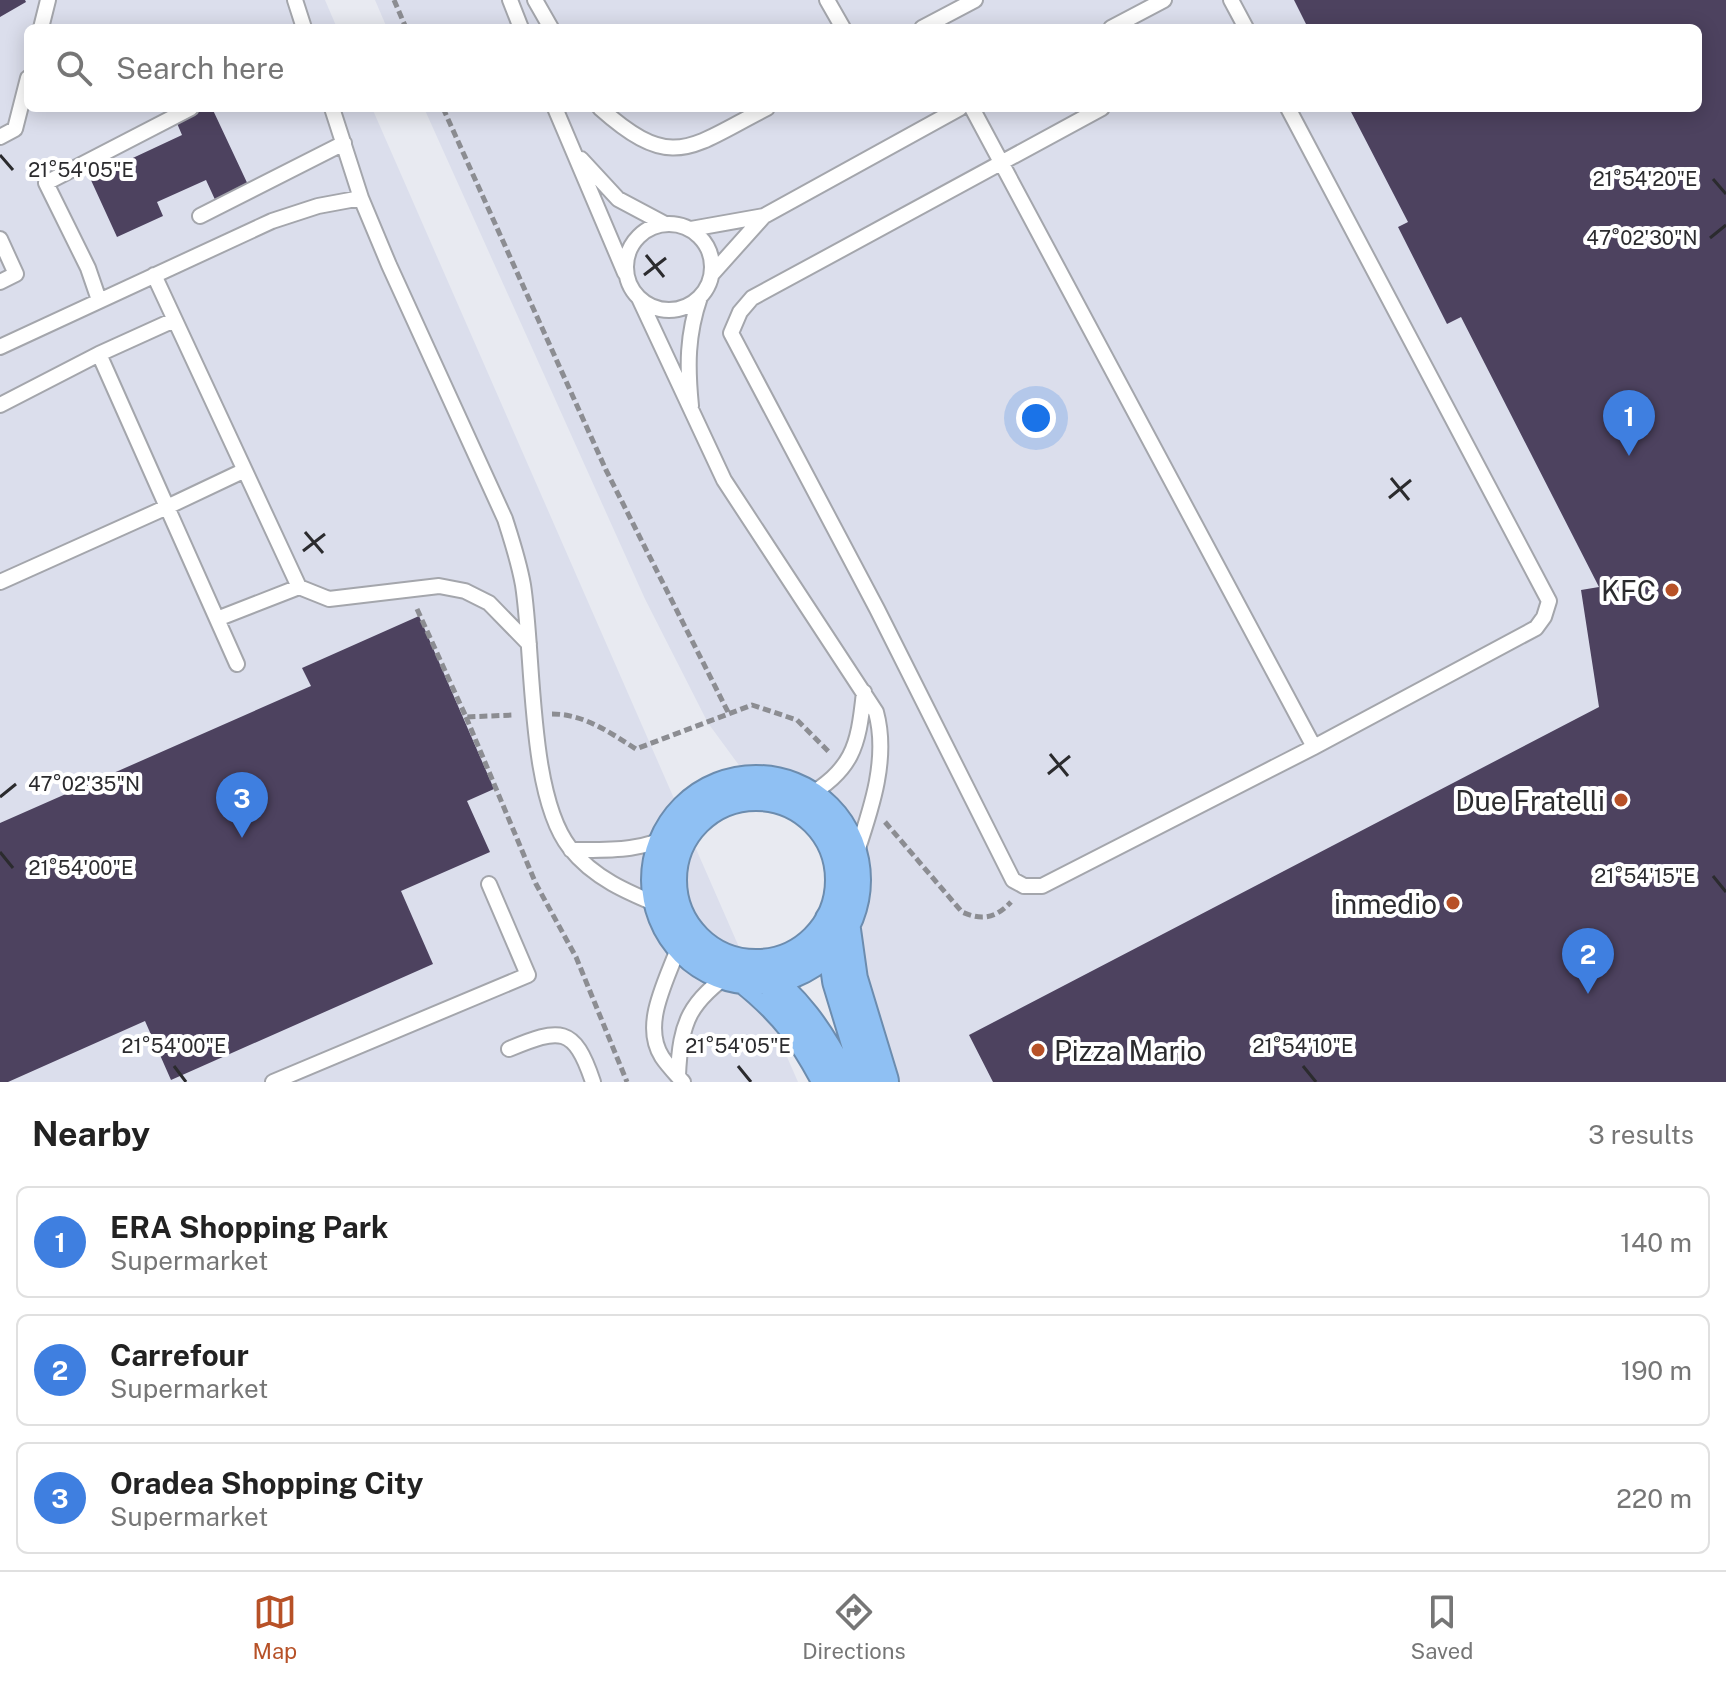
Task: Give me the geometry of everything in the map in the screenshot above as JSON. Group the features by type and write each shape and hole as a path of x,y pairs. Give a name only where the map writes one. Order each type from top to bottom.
{"highway":[{"path":"753,788 777,790 802,800 825,819 838,837 848,879 837,923 822,945 800,961 775,970 742,971 715,963 675,923 664,883 667,856 678,832 706,803 728,792 753,788"},
{"path":"837,923 845,980 876,1082"},
{"path":"742,971 786,1003 814,1040 836,1082"}],"lane":[{"path":"42,24 48,0"},
{"path":"295,0 303,24"},
{"path":"519,24 511,3 527,0"},
{"path":"535,0 549,24"},
{"path":"827,0 841,24"},
{"path":"930,24 975,0"},
{"path":"1119,24 1164,0"},
{"path":"1231,0 1244,24"},
{"path":"0,137 15,129 24,94"},
{"path":"99,300 88,268 46,183 183,112"},
{"path":"333,112 361,198 505,519 523,584 545,795 556,828 571,850 594,873 675,923 655,1015 654,1036 662,1056 681,1079"},
{"path":"557,112 629,284 639,298 692,418 724,480 876,712 883,736 872,804 848,879"},
{"path":"604,112 625,132 674,151 688,148 759,112"},
{"path":"574,152 618,199 665,224 691,229 764,216 953,112"},
{"path":"974,112 1314,747"},
{"path":"1095,112 752,298 740,312 731,333 877,609 1013,880 1024,886 1042,886 1314,747 1536,628 1544,617 1549,601 1290,112"},
{"path":"200,216 344,143"},
{"path":"0,347 272,221 318,206 361,198"},
{"path":"692,418 686,356 689,327 712,274 764,216"},
{"path":"629,284 626,268 628,252 637,238 650,228 665,224"},
{"path":"691,229 708,249 712,274"},
{"path":"0,239 16,274 0,282"},
{"path":"154,275 299,587 329,599 439,586 465,591 489,603 530,645"},
{"path":"639,298 653,307 670,310 687,306 701,296"},
{"path":"0,405 174,320"},
{"path":"99,354 237,664"},
{"path":"0,582 243,471"},
{"path":"217,619 299,587"},
{"path":"802,800 829,784 845,768 859,741 864,692"},
{"path":"571,850 620,852 658,843 678,832"},
{"path":"273,1082 528,975 489,884"},
{"path":"681,1079 679,1048 691,1008 708,988 742,971"},
{"path":"509,1049 549,1033 569,1039 583,1052 593,1082"}],"path":[{"path":"394,0 404,24"},
{"path":"445,112 606,470 729,714"},
{"path":"752,705 797,720 845,768"},
{"path":"466,717 536,884 580,965 627,1082"},
{"path":"872,804 962,912 977,919 992,917 1008,906 1024,886"}],"shaded area":[{"path":"0,0 325,0 335,24 24,24 24,112 374,112 798,1082 0,1082"},
{"path":"375,0 1726,0 1726,1082 876,1082 837,923 848,879 838,837 825,819 802,800 741,768 708,723 645,599 426,112 1702,112 1702,24 385,24"}],"building":[{"path":"0,0 25,0 26,2 0,17"},
{"path":"1294,0 1726,0 1726,1082 993,1082 969,1035 1599,707 1581,590 1599,587 1461,317 1447,324 1398,227 1408,222 1351,112 1702,112 1702,24 1306,24"},
{"path":"195,112 214,112 250,189 217,204 206,180 157,202 163,216 117,237 90,178 182,135 176,121"},
{"path":"419,616 494,789 467,801 490,852 401,891 433,964 171,1080 145,1021 8,1082 0,1082 0,823 311,686 302,668"}],"place":[{"name":"ERA Shopping Park","path":"1629,456"},
{"name":"KFC","path":"1672,590"},
{"name":"Due Fratelli","path":"1621,800"},
{"name":"Oradea Shopping City","path":"242,838"},
{"name":"inmedio","path":"1453,903"},
{"name":"Carrefour","path":"1588,994"},
{"name":"Pizza Mario","path":"1038,1050"}]}
